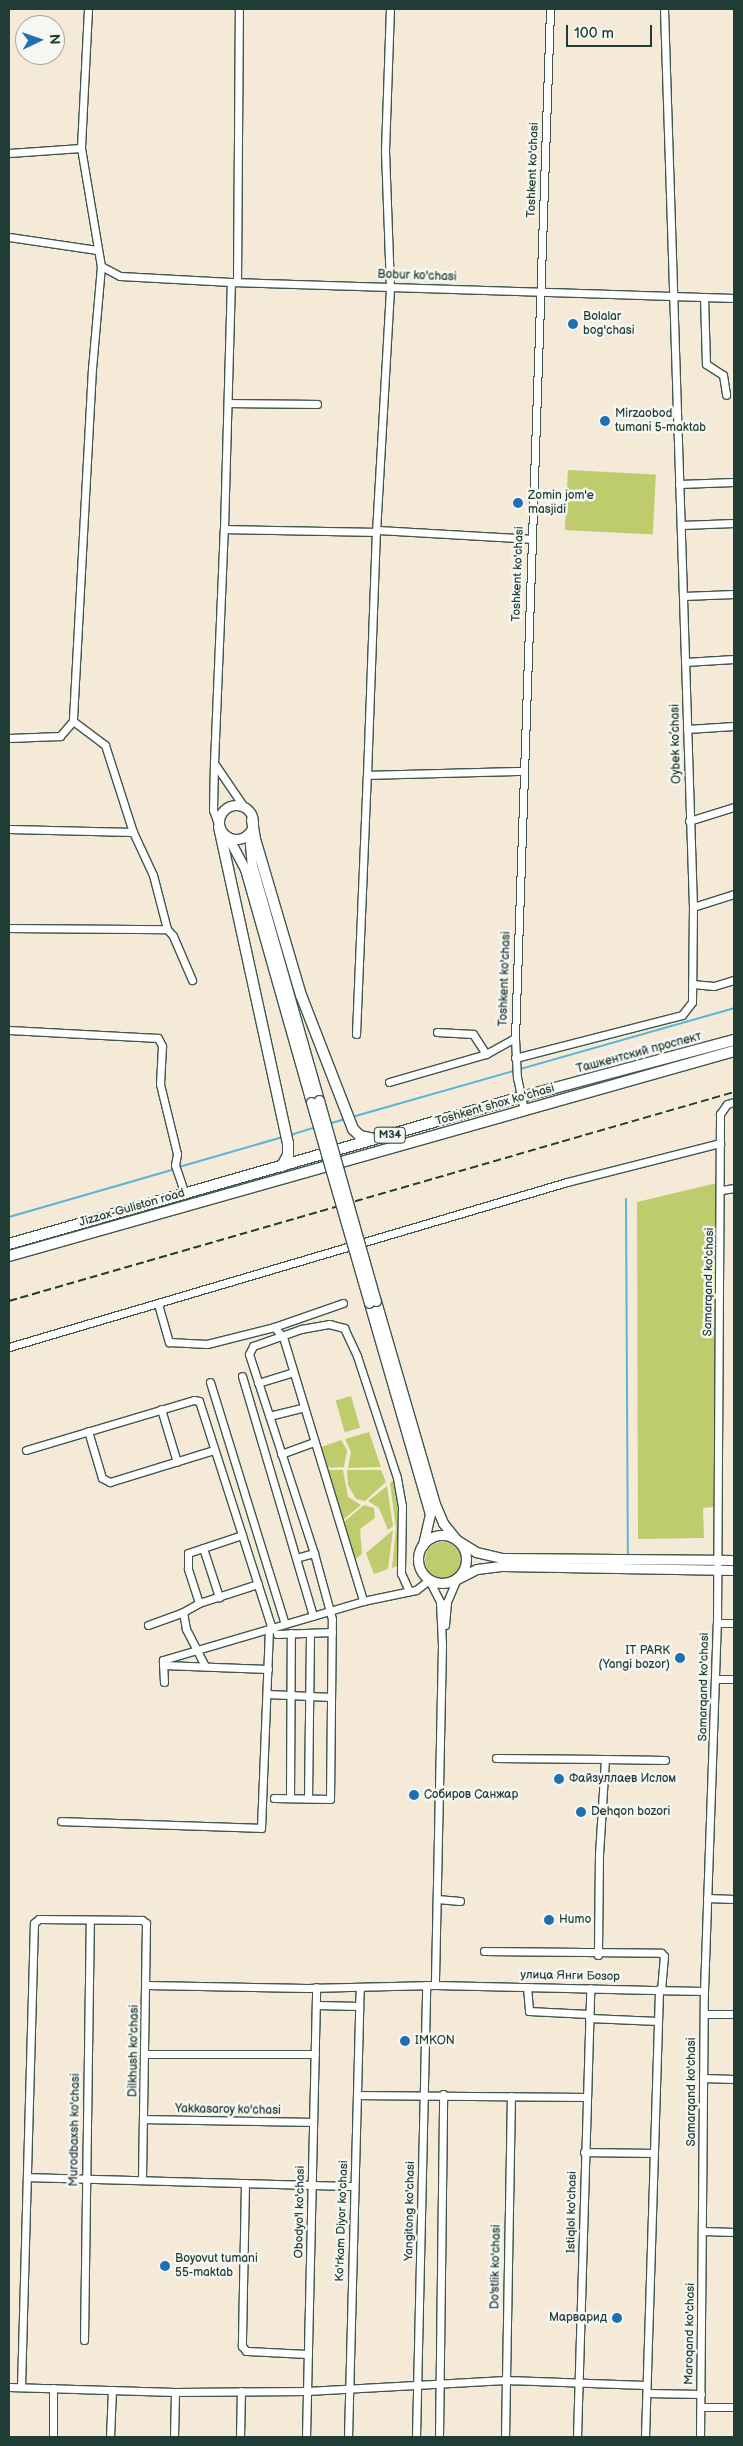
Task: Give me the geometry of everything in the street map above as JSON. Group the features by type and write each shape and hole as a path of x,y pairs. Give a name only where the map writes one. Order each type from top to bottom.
{"highway":[{"path":"252,820 255,838 300,995 351,1125 360,1136 375,1139"},
{"path":"219,827 288,1144 288,1155 282,1166"},
{"name":"Ташкентский проспект","path":"521,1097 734,1040"},
{"name":"Toshkent shox ko'chasi","path":"262,1184 734,1051"},
{"name":"Toshkent shox ko'chasi","path":"259,1172 521,1097"},
{"name":"Jizzax-Guliston road","path":"9,1244 259,1172"},
{"name":"Jizzax-Guliston road","path":"9,1256 262,1184"}],"main road":[{"path":"315,1101 245,869 228,837 219,827 219,817 225,808 235,805 244,807 252,820 249,833 252,866 430,1514 419,1566 429,1580 445,1584 494,1566 717,1565 734,1560"},
{"path":"228,837 238,839 249,833"},
{"path":"372,1302 437,1509 446,1528 457,1540 476,1552 493,1557 614,1565"},
{"path":"423,1545 439,1535 457,1540 467,1560 457,1579"},
{"path":"717,1565 734,1570"}],"street":[{"path":"9,738 60,736 73,721 92,368 101,266 81,148 88,9"},
{"path":"219,827 213,810 214,763 234,282 239,9"},
{"path":"356,1034 377,531 390,287 384,151 390,9"},
{"name":"Toshkent ko'chasi","path":"524,1110 517,1078 515,1038 550,9"},
{"name":"Oybek ko’chasi","path":"515,1061 682,1015 692,1002 693,907 664,9"},
{"path":"9,152 81,148"},
{"path":"9,237 97,250"},
{"name":"Bobur ko'chasi","path":"101,266 120,276 234,282 734,298"},
{"path":"704,297 706,364 723,375 726,395"},
{"path":"228,403 317,404"},
{"path":"679,484 734,482"},
{"path":"681,525 734,523"},
{"path":"224,529 377,531 531,539"},
{"path":"683,596 734,594"},
{"path":"685,662 734,659"},
{"path":"73,721 105,745 133,832 153,875 167,929 173,936 192,980"},
{"path":"687,729 734,726"},
{"path":"214,763 244,807"},
{"path":"367,775 524,771"},
{"path":"689,821 734,808"},
{"path":"9,829 133,832"},
{"path":"693,907 734,894"},
{"path":"9,928 167,929"},
{"path":"692,984 714,986 734,980"},
{"path":"9,1030 158,1038 162,1046 160,1084 177,1154 176,1168 186,1194"},
{"path":"437,1032 469,1032 476,1037 486,1054"},
{"path":"389,1082 486,1054 515,1038"},
{"name":"Samarqand ko'chasi","path":"703,2231 704,1991 717,1623 722,1190 720,1114 726,1104 734,1102"},
{"path":"9,1347 567,1182 720,1143"},
{"path":"722,1190 734,1188"},
{"path":"158,1304 169,1342 207,1344 274,1327 343,1303"},
{"path":"274,1798 330,1799 331,1610 258,1383 250,1348 302,1329 329,1324 344,1328 357,1356 398,1478 402,1506 400,1573 409,1591"},
{"path":"274,1327 282,1337 363,1601"},
{"path":"258,1383 293,1372"},
{"path":"242,1376 313,1616"},
{"path":"210,1382 285,1624"},
{"path":"26,1450 161,1409 194,1400 199,1401 273,1631 268,1669 261,1828 61,1821"},
{"path":"269,1416 304,1407"},
{"path":"161,1409 177,1462"},
{"path":"88,1431 102,1478 110,1482 214,1450"},
{"path":"281,1454 314,1442"},
{"path":"199,1603 186,1556 203,1548 242,1536"},
{"path":"203,1548 219,1597"},
{"path":"296,1558 314,1553"},
{"path":"442,1645 447,1602 457,1579"},
{"path":"164,1682 163,1660 273,1631 285,1624 363,1601 409,1591 429,1580 440,1602 442,1645 435,1985"},
{"path":"148,1625 183,1612 199,1603 258,1584"},
{"path":"183,1612 186,1629 205,1666"},
{"path":"717,1623 734,1623"},
{"path":"273,1631 291,1633 332,1632"},
{"path":"290,1798 291,1633"},
{"path":"308,1798 310,1633"},
{"path":"163,1665 268,1669"},
{"path":"715,1679 734,1679"},
{"path":"268,1694 330,1696"},
{"path":"496,1758 665,1760"},
{"path":"598,1955 599,1854 606,1759"},
{"path":"707,1898 734,1899"},
{"path":"437,1899 460,1901"},
{"path":"21,2387 34,1924 39,1918 90,1920"},
{"name":"Dilkhush ko'chasi","path":"90,1920 142,1920 146,1923 142,2180"},
{"name":"Murodbaxsh ko'chasi","path":"84,2340 90,1920"},
{"path":"484,1951 598,1955 661,1953 664,1956 658,2021 645,2385 647,2393 645,2437"},
{"name":"улица Янги Бозор","path":"146,1985 316,1988 435,1985 704,1991"},
{"name":"Yangitong ko'chasi","path":"416,2437 426,1985"},
{"name":"Ko'rkam Diyor ko'chasi","path":"348,2437 360,1987"},
{"path":"528,1987 529,2011 658,2021"},
{"name":"Obodyo'l ko'chasi","path":"306,2437 316,1988"},
{"name":"Istiqlol ko'chasi","path":"577,2437 585,2097 590,1988"},
{"path":"317,2005 359,2006"},
{"path":"704,2014 734,2014"},
{"path":"144,2054 315,2054"},
{"path":"703,2078 734,2079"},
{"path":"439,2437 443,2094"},
{"path":"357,2095 443,2094 585,2097"},
{"name":"Do'stlik ko'chasi","path":"505,2437 511,2096"},
{"name":"Yakkasaroy ko'chasi","path":"143,2120 313,2122"},
{"path":"584,2152 653,2153"},
{"path":"27,2177 354,2186"},
{"path":"246,2183 242,2346 246,2351 308,2354"},
{"path":"703,2231 734,2232"},
{"name":"Maroqand ko'chasi","path":"700,2437 703,2231"},
{"path":"9,2388 175,2392 306,2391 440,2382 506,2380 645,2385"},
{"path":"52,2437 53,2388"},
{"path":"110,2437 112,2390"},
{"path":"240,2437 241,2391"},
{"path":"174,2437 175,2392"},
{"path":"647,2393 701,2394"},
{"path":"701,2407 734,2407"}],"green space":[{"path":"568,470 656,475 653,535 565,530"},
{"path":"717,1183 714,1507 703,1508 704,1538 638,1539 637,1202"},
{"path":"351,1396 360,1428 345,1432 336,1400"},
{"path":"369,1432 381,1467 348,1468 351,1452 345,1439"},
{"path":"341,1440 347,1450 344,1467 321,1468 316,1449"},
{"path":"322,1470 343,1470 348,1497 361,1505 339,1523"},
{"path":"347,1470 381,1470 386,1482 365,1501 356,1499 348,1485"},
{"path":"394,1480 400,1524 397,1566 392,1568 396,1528 390,1483"},
{"path":"387,1486 393,1526 388,1530 379,1508 368,1501"},
{"path":"364,1505 374,1508 375,1518 360,1529 362,1554 351,1563 340,1525"},
{"path":"393,1530 388,1569 374,1574 366,1553"},
{"path":"443,1542 456,1547 461,1560 456,1573 443,1578 430,1573 425,1560 430,1547"}],"waterway":[{"path":"352,1117 734,1008"},
{"path":"328,1124 345,1119"},
{"path":"290,1135 316,1127"},
{"path":"179,1167 283,1137"},
{"path":"9,1217 175,1169"},
{"path":"626,1199 628,1554"}],"railway":[{"path":"9,1301 734,1092"}],"place":[{"name":"Bolalar bog'chasi","path":"573,324"},
{"name":"Mirzaobod tumani 5-maktab","path":"605,421"},
{"name":"Zomin jom'e masjidi","path":"518,503"},
{"name":"IT PARK (Yangi bozor)","path":"680,1658"},
{"name":"Файзуллаев Ислом","path":"559,1779"},
{"name":"Собиров Санжар","path":"414,1795"},
{"name":"Dehqon bozori","path":"581,1812"},
{"name":"Humo","path":"549,1920"},
{"name":"IMKON","path":"405,2041"},
{"name":"Boyovut tumani 55-maktab","path":"165,2266"},
{"name":"Марварид","path":"617,2318"}]}
